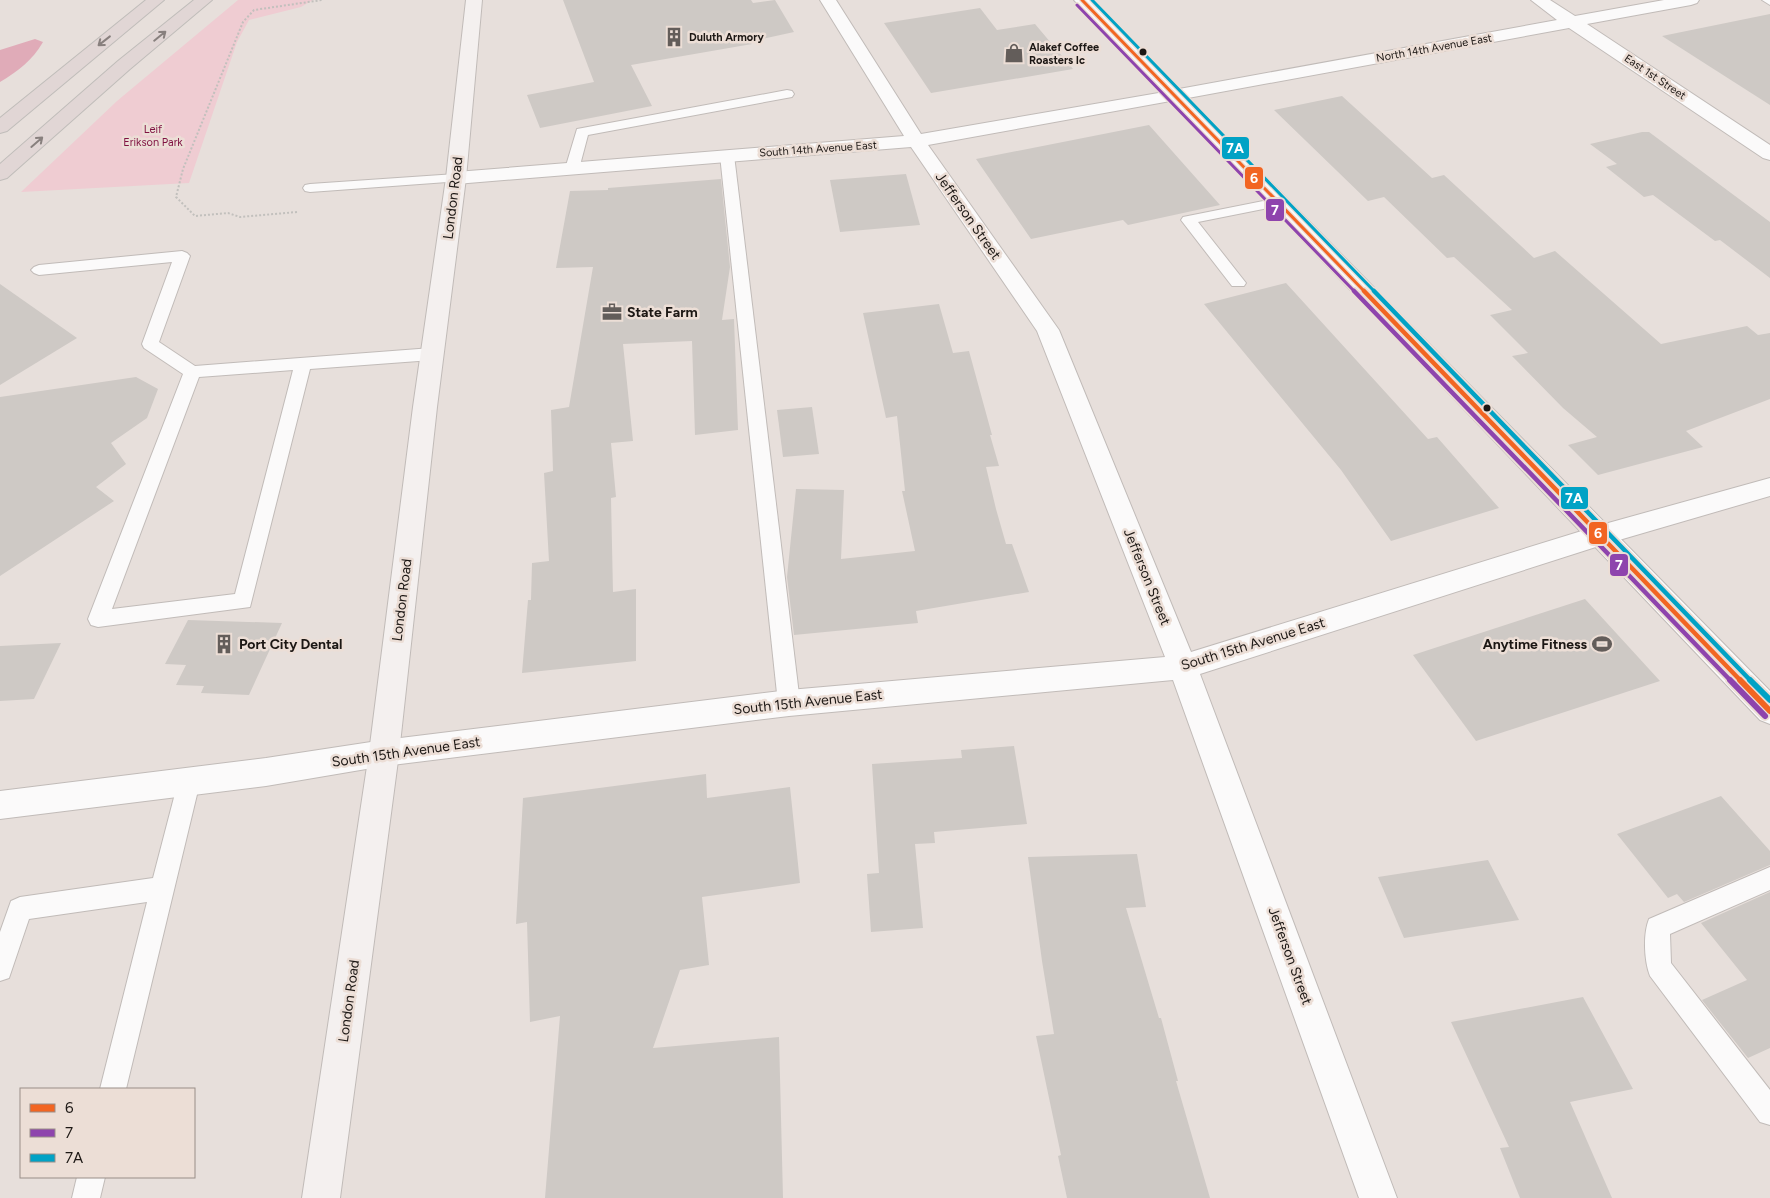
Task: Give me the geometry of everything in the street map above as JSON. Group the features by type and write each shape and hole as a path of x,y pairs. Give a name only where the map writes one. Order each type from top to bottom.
{"highway":[{"path":"0,127 75,64 156,0"},
{"path":"0,174 124,65 204,0"}],"main road":[{"name":"London Road","path":"321,1198 384,753 432,354 456,178 474,0"}],"street":[{"name":"Jefferson Street","path":"828,0 916,142 1048,330 1183,666 1378,1198"},
{"path":"1082,0 1770,711"},
{"name":"East 1st Street","path":"1539,0 1770,153"},
{"name":"North 14th Avenue East","path":"1176,95 1691,0"},
{"name":"South 14th Avenue East","path":"456,178 916,142 1176,95"},
{"name":"South 15th Avenue East","path":"0,805 266,772 384,753 788,703 1183,666 1601,535 1770,487"}],"lane":[{"path":"572,168 582,132 787,94"},
{"path":"727,156 788,703"},
{"path":"310,188 456,178"},
{"path":"1238,283 1188,220 1278,202"},
{"path":"39,270 182,256 150,344 192,372 432,354"},
{"path":"192,372 98,619 243,601 302,364"},
{"path":"113,1088 189,782"},
{"path":"1770,878 1658,927 1659,967 1770,1112"},
{"path":"0,969 20,909 163,888"},
{"path":"86,1198 91,1178"}],"path":[{"path":"305,211 240,217 228,213 195,216 176,197 183,170 243,22 254,10 322,0 320,6"}],"green space":[{"name":"Leif Erikson Park","path":"238,0 313,0 301,7 249,20 237,42 189,183 21,192 117,101"}],"shaded area":[{"path":"35,39 43,42 34,55 19,70 0,82 0,50"}],"building":[{"name":"Duluth Armory","path":"563,0 751,0 753,3 775,0 794,32 748,42 752,44 631,65 652,106 540,128 527,95 594,82"},
{"path":"980,8 997,30 1035,24 1073,69 931,93 884,23"},
{"path":"1770,14 1770,105 1662,36"},
{"path":"1342,96 1432,178 1444,175 1534,258 1555,251 1661,344 1747,326 1758,335 1770,333 1770,399 1686,431 1703,447 1598,475 1568,445 1597,437 1563,408 1512,356 1528,353 1490,315 1512,310 1454,257 1447,258 1384,197 1368,201 1274,110"},
{"path":"1149,125 1220,205 1128,225 1123,220 1031,239 976,159"},
{"path":"1649,132 1770,222 1770,278 1720,240 1715,241 1653,195 1644,197 1606,167 1617,164 1590,144"},
{"path":"906,174 920,225 840,232 830,180"},
{"path":"721,179 730,267 722,320 734,319 738,430 695,435 692,341 623,344 633,441 611,443 616,497 611,498 613,592 636,589 636,661 522,673 528,600 531,600 532,563 549,561 544,473 553,471 551,410 569,407 593,267 556,268 570,191 608,190 608,188"},
{"path":"1286,283 1428,439 1437,437 1499,508 1391,541 1341,470 1204,304"},
{"path":"0,284 77,338 0,385"},
{"path":"939,304 953,353 969,351 999,466 986,467 996,509 1006,544 1012,544 1029,592 916,611 918,623 794,635 787,577 796,489 844,490 841,559 915,551 902,491 905,491 897,416 886,418 863,313"},
{"path":"136,377 158,389 147,418 111,443 126,464 96,487 114,501 0,576 0,397"},
{"path":"812,407 819,454 783,457 777,410"},
{"path":"1585,599 1660,681 1476,741 1413,655"},
{"name":"Port City Dental","path":"188,620 282,623 249,695 201,693 204,686 176,685 186,665 165,664"},
{"path":"61,643 34,699 0,701 0,646"},
{"path":"1014,746 1027,824 934,832 935,843 915,844 923,928 871,932 867,874 879,873 872,764 962,758 961,750"},
{"path":"706,774 707,798 790,787 800,883 702,897 709,965 680,970 653,1048 779,1037 783,1198 545,1198 560,1016 530,1022 527,922 516,924 523,798"},
{"path":"1721,796 1770,851 1770,865 1684,902 1677,894 1668,898 1617,834"},
{"path":"1137,854 1146,907 1126,908 1159,1018 1161,1018 1178,1081 1176,1081 1210,1198 1067,1198 1058,1156 1061,1155 1036,1036 1054,1034 1028,857"},
{"path":"1488,860 1519,920 1404,938 1378,877"},
{"path":"1770,892 1770,1048 1748,1058 1702,1000 1747,980 1701,923"},
{"path":"1583,997 1633,1089 1570,1102 1612,1198 1520,1198 1500,1148 1509,1147 1451,1022"}],"transit line":[{"name":"6","path":"1082,0 1770,711"},
{"name":"7A","path":"1092,0 1770,700"},
{"name":"7","path":"1077,5 1765,716"}],"place":[{"name":"Duluth Armory","path":"674,37"},
{"name":"Alakef Coffee Roasters Ic","path":"1014,53"},
{"name":"State Farm","path":"612,312"},
{"name":"Port City Dental","path":"224,644"},
{"name":"Anytime Fitness","path":"1602,644"}]}
